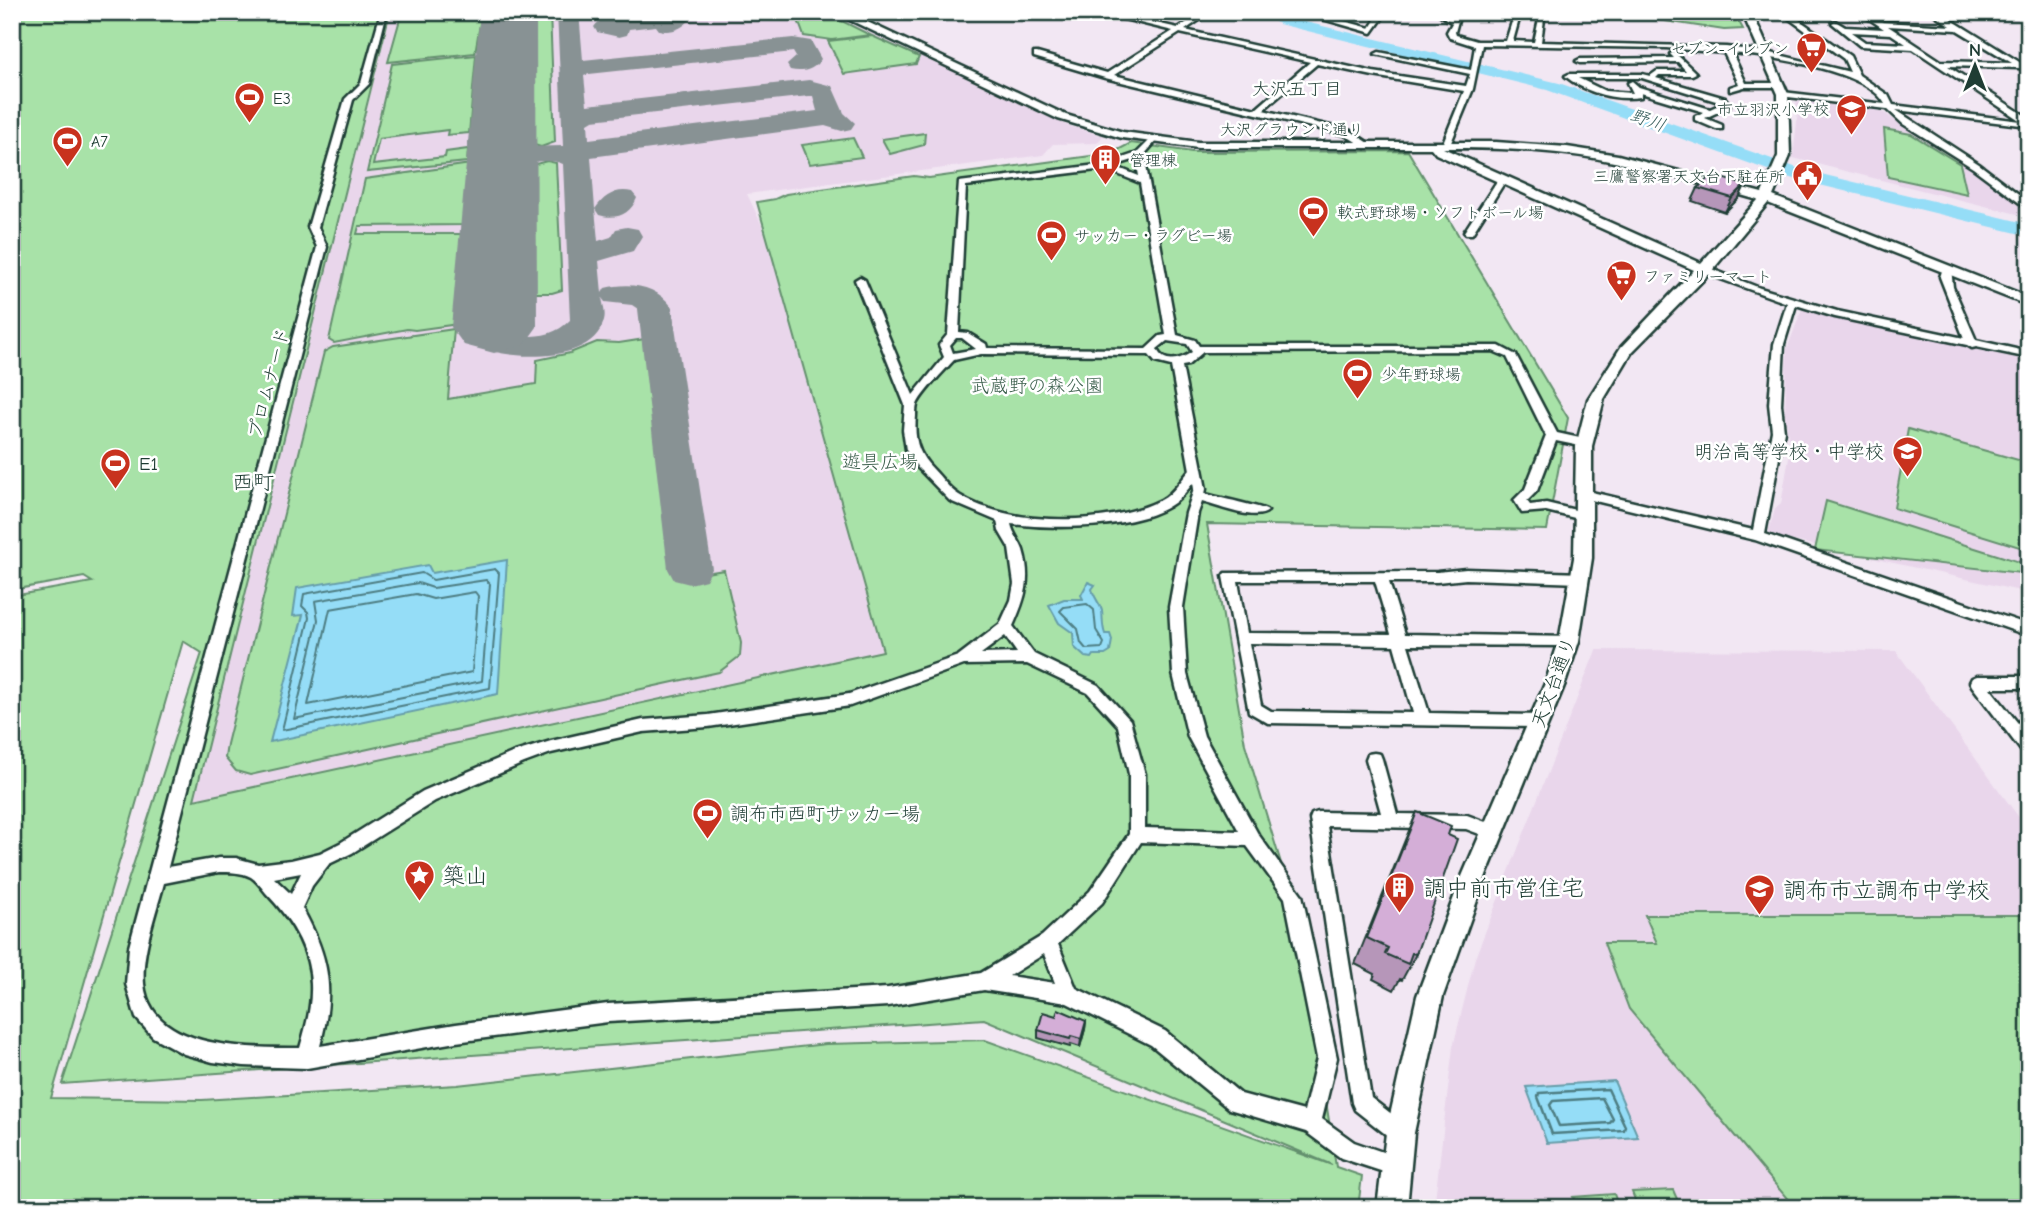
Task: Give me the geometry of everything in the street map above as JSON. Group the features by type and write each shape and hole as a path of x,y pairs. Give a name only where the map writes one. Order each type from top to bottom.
{"street":[{"name":"プロムナード","path":"158,876 322,247 313,227 349,99 365,85 384,12"},
{"name":"大沢グラウンド通り","path":"838,12 1071,120 1122,135 1198,145 1516,146 1589,154 1655,167 1766,198 2029,302"},
{"path":"1098,12 1315,62 1469,89"},
{"path":"1108,76 1208,12"},
{"path":"1301,12 1372,31 1384,12"},
{"path":"1439,12 1459,19 1451,32 1453,36 1477,43 1726,49 1767,55 1856,76 1885,97 1891,108 1906,122 1976,166 2029,207"},
{"path":"1509,42 1518,12"},
{"path":"1537,44 1543,14 1541,12"},
{"path":"1746,12 1781,89"},
{"path":"1783,12 1847,58 1856,76"},
{"path":"1862,12 2029,123"},
{"path":"1934,12 2026,68"},
{"path":"1835,23 1863,44 1914,47"},
{"path":"1883,24 1957,28"},
{"path":"1844,29 1894,32"},
{"path":"1477,43 1478,58 1469,89 1440,145 1440,152 1705,270 1792,302 1972,345 2029,355"},
{"path":"1566,46 1593,75"},
{"path":"1651,78 1657,73 1692,73 1666,46"},
{"path":"1726,49 1743,85"},
{"path":"1379,54 1474,73"},
{"path":"1037,55 1108,76 1348,133 1366,145"},
{"path":"1580,61 1679,60"},
{"path":"1258,111 1315,62"},
{"path":"1938,63 2026,68"},
{"path":"1628,76 1637,95 1619,98 1588,87 1569,76 1593,75 1628,76 1651,78 1726,103 1698,118 1719,128"},
{"path":"1733,89 1743,85 1781,89 1891,108 2029,123"},
{"path":"1636,89 1711,112"},
{"name":"天文台通り","path":"1392,1208 1400,1133 1430,996 1447,945 1540,721 1569,642 1581,579 1584,443 1596,399 1615,364 1735,238 1766,198 1783,158 1785,128 1781,89"},
{"path":"950,356 944,345 953,335 962,184 1106,166 1140,155 1153,140"},
{"path":"1140,155 1171,337"},
{"path":"1106,166 1143,181"},
{"path":"1469,232 1502,180"},
{"path":"1947,270 1945,277 1948,287 1972,345"},
{"path":"860,280 911,405 909,430 912,450 922,465 954,498 1003,519 1073,522 1115,518 1167,502 1195,472"},
{"path":"1758,536 1778,431 1775,404 1779,344 1792,302"},
{"path":"953,335 964,335 982,346 981,351"},
{"path":"1151,352 1150,348 1157,340 1171,337 1191,342 1197,349 1495,348 1511,355 1552,436 1531,491 1546,507 1583,516"},
{"path":"911,405 950,356 981,351 1151,352 1160,360 1176,363 1195,357 1197,349"},
{"path":"1176,363 1200,489 1192,513 1176,607 1180,674 1196,737 1252,839 1293,895 1327,1058 1311,1123"},
{"path":"1552,436 1584,443"},
{"path":"1583,494 1758,536 2029,631"},
{"path":"1197,496 1242,509 1262,511"},
{"path":"1167,502 1192,513"},
{"path":"963,660 1006,627 1018,600 1021,584 1016,548 1006,531 1003,519"},
{"path":"1540,721 1268,717 1254,708 1230,576 1437,577 1466,574 1581,579"},
{"path":"1381,577 1423,720"},
{"path":"984,981 1048,942 1096,897 1137,835 1137,774 1125,724 1093,690 1029,658 1006,627"},
{"path":"1243,638 1569,642"},
{"path":"1029,658 963,660 850,700 708,721 643,726 551,747 429,796 324,859 291,868 258,872 236,865 219,865 158,876 135,964 135,992 144,1015 166,1036 218,1054 307,1058 456,1033 608,1013 888,998 984,981 1069,993 1158,1038 1236,1102 1311,1123 1348,1151 1396,1166"},
{"path":"2029,682 1977,682 2029,749"},
{"path":"1374,759 1391,821"},
{"path":"1400,1133 1362,1103 1318,820 1467,822 1493,832"},
{"path":"1137,835 1252,839"},
{"path":"293,909 304,881 324,859"},
{"path":"258,872 293,909 316,952 322,983 318,1019 307,1058"},
{"path":"1048,942 1069,993"}],"shaded area":[{"path":"391,12 826,12 1066,125 1103,136 1097,143 1053,144 1043,155 747,194 769,240 883,652 193,800"},
{"path":"1796,101 1881,111 1965,165 2029,213 2029,217 1793,158 1798,112"},
{"name":"明治高等学校・中学校","path":"1802,309 2029,361 2029,593 1768,535 1775,509 1781,504 1790,451 1785,412 1787,349"},
{"name":"調布市立調布中学校","path":"1596,650 1896,651 2029,831 2029,1208 1434,1208 1453,1047 1475,958"}],"green space":[{"name":"武蔵野の森公園","path":"12,12 390,12 194,800 883,651 757,202 786,194 914,176 929,178 1098,155 1116,151 1131,143 1192,152 1408,151 1568,418 1547,530 1207,524 1245,744 1299,923 1336,1167 1362,1176 1358,1208 12,1208 12,596 92,582 84,577 12,590","holes":["183,641 202,653 62,1084 984,1019 1332,1165 985,1040 826,1044 457,1085 202,1100 51,1098"]},
{"path":"402,12 482,12 475,53 388,62"},
{"path":"531,12 550,12 555,142 541,147 531,144"},
{"path":"795,12 824,12 870,35 832,40 804,36"},
{"path":"1606,12 1734,12 1743,29 1724,30"},
{"path":"872,36 919,57 916,64 844,74 828,41"},
{"path":"476,55 469,133 447,135 448,130 379,139 373,165 445,157 446,152 468,149 467,162 367,172 392,64"},
{"path":"1884,129 1911,134 1960,164 1967,194 1888,177"},
{"path":"925,133 924,145 890,154 882,139"},
{"path":"853,138 862,157 810,164 802,145"},
{"path":"547,161 556,163 562,290 535,293 532,165"},
{"path":"471,164 466,225 359,226 357,234 466,234 458,324 407,329 334,343 329,340 365,179"},
{"path":"454,329 448,399 536,384 537,360 570,353 597,342 619,343 645,339 676,578 724,570 741,643 740,656 719,672 250,775 236,771 225,758 227,744 324,352 333,347"},
{"path":"1908,429 2029,463 2029,550 1894,508"},
{"path":"1826,501 2029,565 2029,574 1815,550"},
{"path":"1645,915 2029,915 2029,1201 1995,1208 1795,1208 1629,1009 1604,943 1657,943"},
{"path":"1673,1190 1681,1208 1638,1208 1632,1192"},
{"path":"1614,1194 1619,1208 1577,1208 1573,1197"}],"water":[{"path":"507,560 498,694 270,742 303,615 293,616 297,588 428,565 432,573"},
{"path":"1088,582 1095,585 1092,589 1102,611 1104,631 1105,634 1110,634 1112,640 1110,652 1094,655 1092,658 1085,657 1074,647 1073,633 1059,623 1049,605 1064,599 1083,599 1081,595"},
{"path":"1614,1081 1638,1137 1547,1143 1526,1087"}],"building":[{"path":"1712,175 1745,185 1732,198 1698,188"},
{"name":"調中前市営住宅","path":"1417,812 1451,826 1448,835 1457,839 1416,954 1412,953 1408,964 1385,954 1388,948 1367,938"},
{"path":"1058,1009 1086,1021 1081,1039 1071,1036 1070,1039 1038,1030 1043,1012 1056,1016"}],"waterway":[{"name":"野川","path":"1266,12 1284,21 1553,86 1794,173 2029,230"}],"taxiway":[{"path":"568,12 575,120"},
{"path":"619,30 605,27 608,24 676,17 679,19 667,25"},
{"path":"572,73 583,67 793,45 803,46 809,59 799,65"},
{"path":"575,120 586,113 809,88 823,91 832,112 825,118"},
{"path":"577,154 589,147 825,118"},
{"path":"825,118 837,119 842,123"},
{"path":"575,120 577,154"},
{"path":"502,148 520,155 559,153 577,160"},
{"path":"577,154 583,260"},
{"path":"610,209 619,205 622,198"},
{"path":"583,260 590,252 622,244 627,236"},
{"path":"494,333 503,344 525,347 550,345 573,336 587,320 583,260"},
{"path":"617,295 643,297 655,307 690,569"}],"runway":[{"path":"494,327 508,12"}],"place":[{"name":"セブン-イレブン","path":"1812,75"},
{"name":"E3","path":"250,125"},
{"name":"市立羽沢小学校","path":"1852,136"},
{"name":"A7","path":"68,168"},
{"name":"管理棟","path":"1106,187"},
{"name":"三鷹警察署天文台下駐在所","path":"1808,203"},
{"name":"軟式野球場・ソフトボール場","path":"1314,239"},
{"name":"サッカー・ラグビー場","path":"1051,262"},
{"name":"ファミリーマート","path":"1621,303"},
{"name":"少年野球場","path":"1358,401"},
{"name":"明治高等学校・中学校","path":"1907,478"},
{"name":"E1","path":"116,490"},
{"name":"調布市西町サッカー場","path":"707,840"},
{"name":"築山","path":"419,903"},
{"name":"調中前市営住宅","path":"1400,915"},
{"name":"調布市立調布中学校","path":"1760,917"}],"district":[{"name":"大沢五丁目","path":"1297,89"},
{"name":"西町","path":"253,482"}],"park label":[{"name":"遊具広場","path":"880,461"}]}
